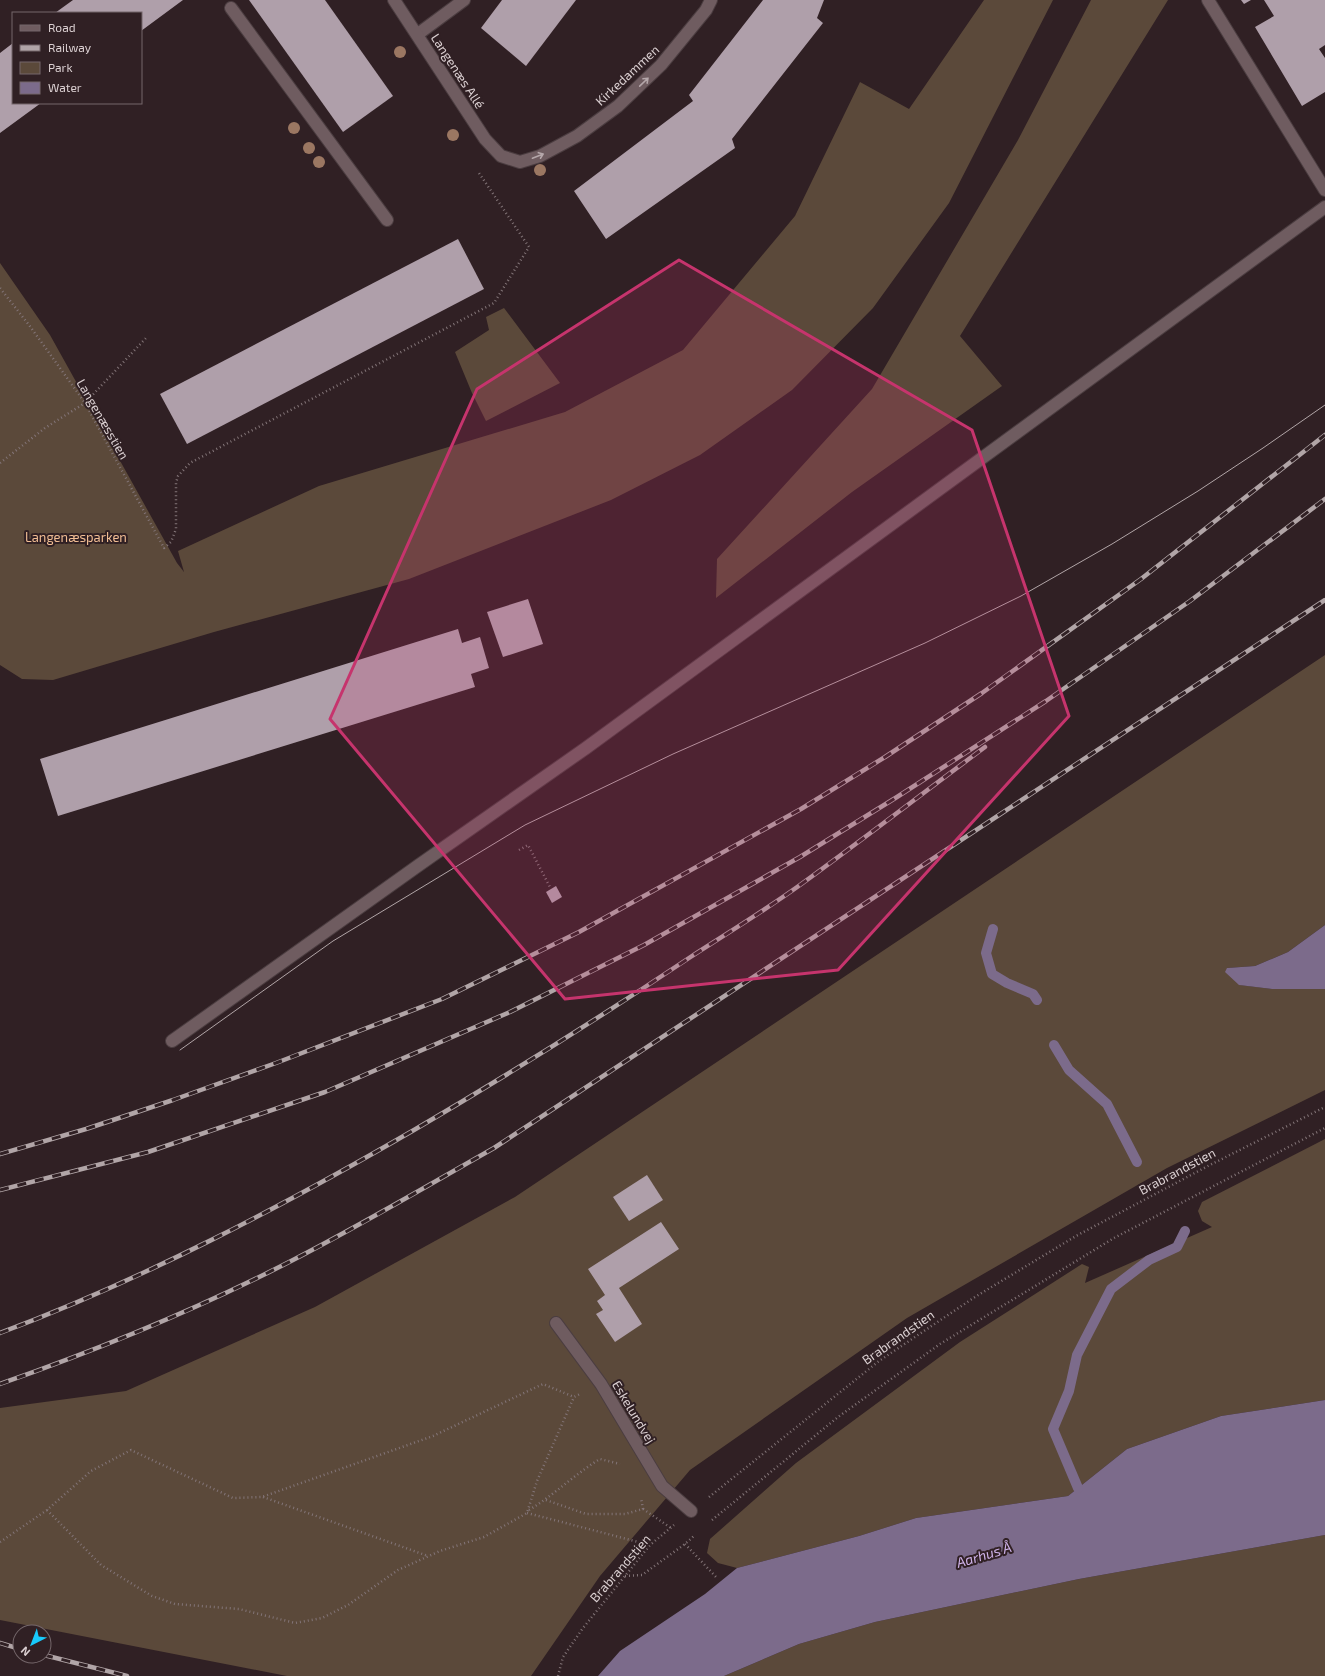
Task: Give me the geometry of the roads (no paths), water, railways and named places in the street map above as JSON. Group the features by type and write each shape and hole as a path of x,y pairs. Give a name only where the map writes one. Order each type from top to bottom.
{"street":[{"name":"Langenæs Allé","path":"394,0 418,34 485,138 501,156"},
{"path":"418,34 464,0"},
{"name":"Kirkedammen","path":"501,156 520,162 540,156 577,136 618,106 661,65 706,10 711,0"},
{"path":"1208,0 1325,190"},
{"path":"231,8 387,220"},
{"path":"172,1041 586,748 1325,207"},
{"name":"Eskelundvej","path":"556,1323 601,1384 662,1486 691,1511"}],"water":[{"path":"1325,925 1325,989 1272,989 1239,985 1225,972 1227,968 1255,966 1288,952"},
{"name":"Aarhus Å","path":"1325,1400 1325,1535 1079,1579 875,1622 799,1644 724,1676 598,1676 620,1651 705,1594 737,1568 859,1536 916,1518 1068,1496 1127,1449 1221,1416"}],"waterway":[{"path":"993,929 986,953 992,974 1007,983 1033,994 1037,1000"},
{"path":"1054,1045 1069,1070 1107,1104 1137,1162"},
{"path":"1078,1488 1053,1429 1069,1391 1077,1355 1111,1289 1149,1260 1177,1247 1185,1231"}],"tram line":[{"path":"180,1050 333,941 525,825 673,754 925,643 1021,596 1112,544 1198,491 1325,405"}],"railway":[{"path":"0,1154 86,1129 276,1063 442,999 579,932 801,809 885,757 982,693 1141,579 1325,435"},
{"path":"0,1190 148,1152 325,1092 510,1012 644,945 800,857 897,797 1046,701 1190,601 1325,499"},
{"path":"0,1384 75,1357 185,1312 257,1278 344,1233 494,1148 1325,600"},
{"path":"0,1333 107,1289 211,1240 313,1187 414,1130 519,1067 773,904 985,747"},
{"path":"0,1643 12,1647"},
{"path":"52,1657 127,1676"}],"park label":[{"name":"Langenæsparken","path":"76,537"}]}
